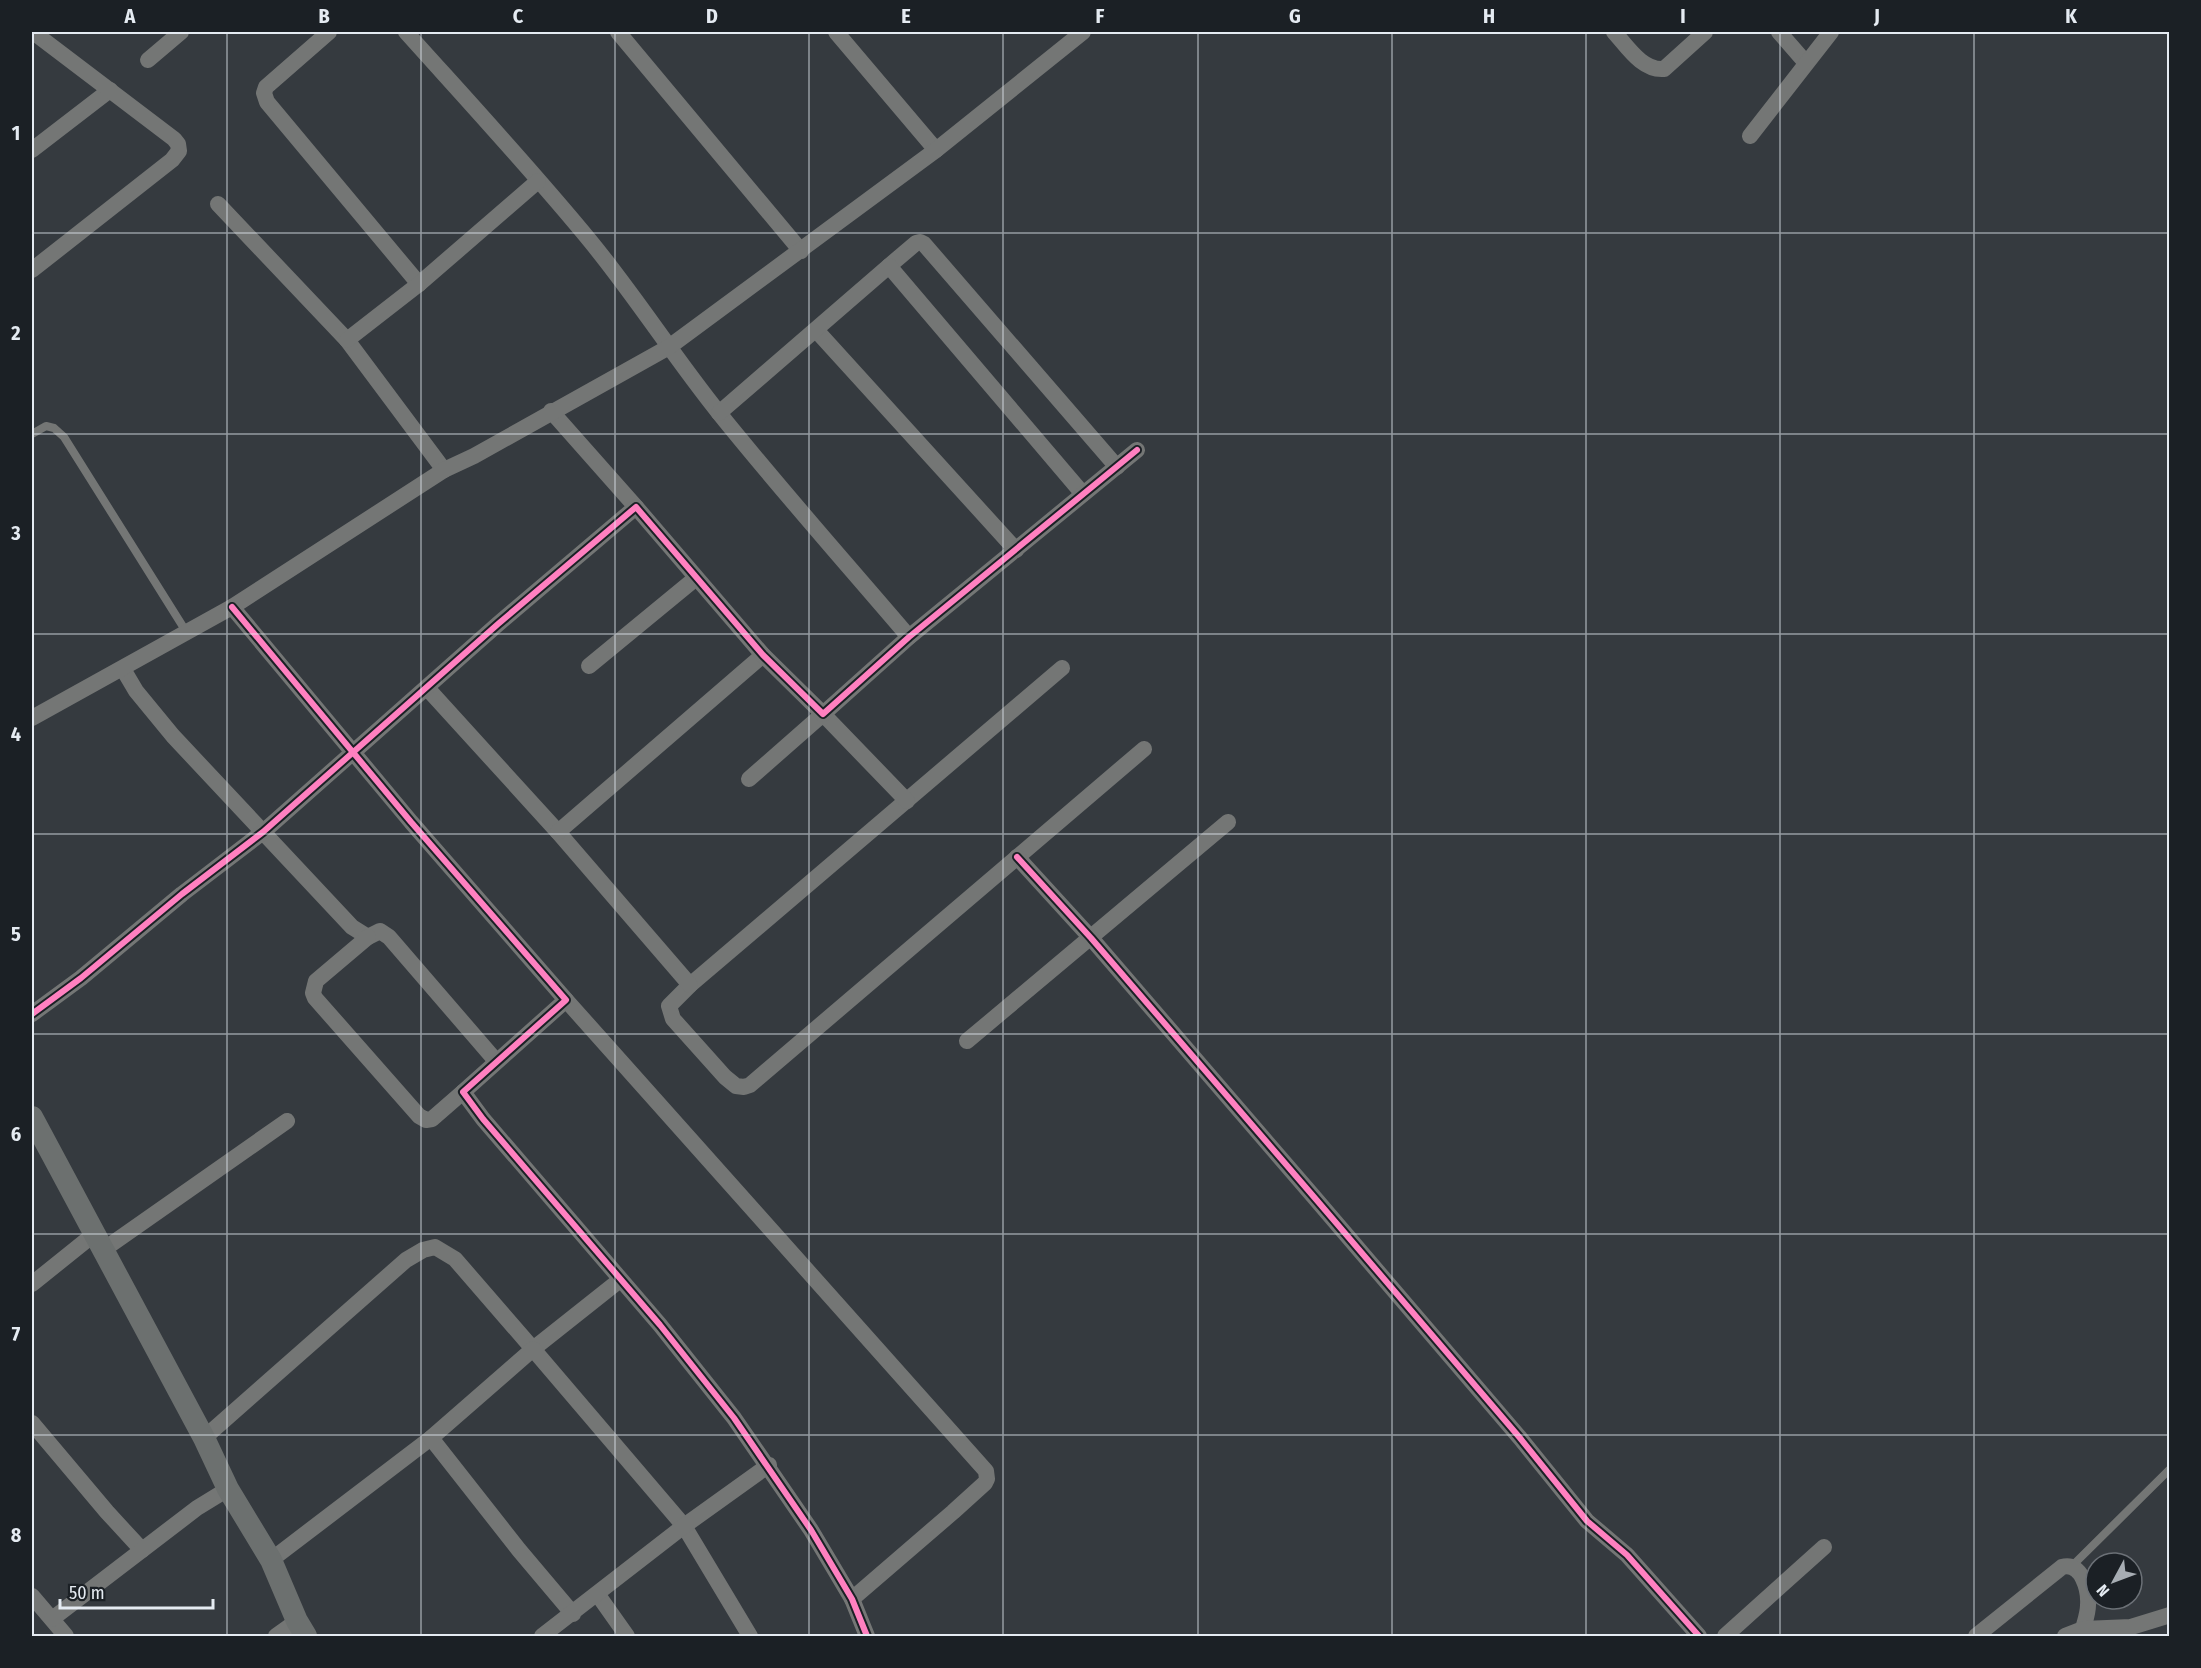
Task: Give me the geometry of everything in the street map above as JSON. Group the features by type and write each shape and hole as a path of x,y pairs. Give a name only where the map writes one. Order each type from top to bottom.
{"street":[{"path":"32,270 172,160 178,151 178,144 174,139 33,32"},
{"path":"148,60 181,32"},
{"path":"328,32 266,87 264,93 267,102 419,284"},
{"path":"406,32 592,242 719,413 909,637"},
{"path":"618,32 801,251"},
{"path":"836,32 936,150"},
{"path":"32,718 232,607 444,470 474,456 669,347 936,150 1083,32"},
{"path":"1614,32 1643,64 1657,70 1664,69 1705,32"},
{"path":"1779,32 1806,63"},
{"path":"1750,136 1831,32"},
{"path":"32,150 110,90"},
{"path":"347,340 419,284 538,181"},
{"path":"218,204 347,340 444,470"},
{"path":"719,413 916,243 920,242 1118,467"},
{"path":"889,266 1083,494"},
{"path":"816,330 1016,550"},
{"path":"551,411 763,655 907,801"},
{"path":"749,779 909,637 1137,450"},
{"path":"32,1014 81,978 182,894 263,832 498,624 636,507"},
{"path":"589,666 696,578"},
{"path":"232,607 352,753 566,1000 986,1472 985,1483 852,1599"},
{"path":"558,832 763,655"},
{"path":"1062,668 669,1006 673,1019 725,1077 736,1086 750,1085 1144,748"},
{"path":"123,669 136,691 173,736 352,927 368,937"},
{"path":"427,688 558,832 690,986"},
{"path":"968,1041 1228,822"},
{"path":"1017,857 1090,938 1520,1438 1577,1509 1598,1531 1627,1555 1699,1636"},
{"path":"496,1061 389,937 380,932 368,937 316,981 313,993 315,998 426,1120 432,1119 566,1000"},
{"path":"463,1092 483,1119 696,1369 768,1465 811,1530 852,1599 867,1636"},
{"path":"32,1284 287,1121"},
{"path":"34,1130 98,1242 204,1438 228,1489 271,1560 302,1629 276,1636"},
{"path":"204,1438 406,1260 435,1246 455,1259 684,1526 750,1636"},
{"path":"271,1560 431,1438 532,1349 620,1280"},
{"path":"32,1423 142,1550"},
{"path":"431,1438 573,1614"},
{"path":"542,1636 561,1631 573,1614 684,1526 768,1465"},
{"path":"52,1619 197,1508 228,1489"},
{"path":"1725,1636 1824,1547"},
{"path":"1976,1636 2062,1567 2072,1566 2087,1587 2088,1606 2083,1629"},
{"path":"598,1595 627,1636"},
{"path":"32,1596 66,1636"},
{"path":"2065,1636 2083,1629 2131,1627 2169,1615"}],"lane":[{"path":"32,434 46,426 54,428 64,437 187,633"},
{"path":"2072,1566 2169,1469"}],"cycle path":[{"path":"32,1014 81,978 182,894 263,832 498,624 636,507 763,655 823,714 909,637 1137,450"},
{"path":"232,607 411,822 566,1000 463,1092 483,1119 660,1325 734,1418 811,1530 852,1599 867,1636"},
{"path":"1017,857 1091,938 1314,1197 1520,1438 1587,1521 1627,1555 1699,1636"}]}
